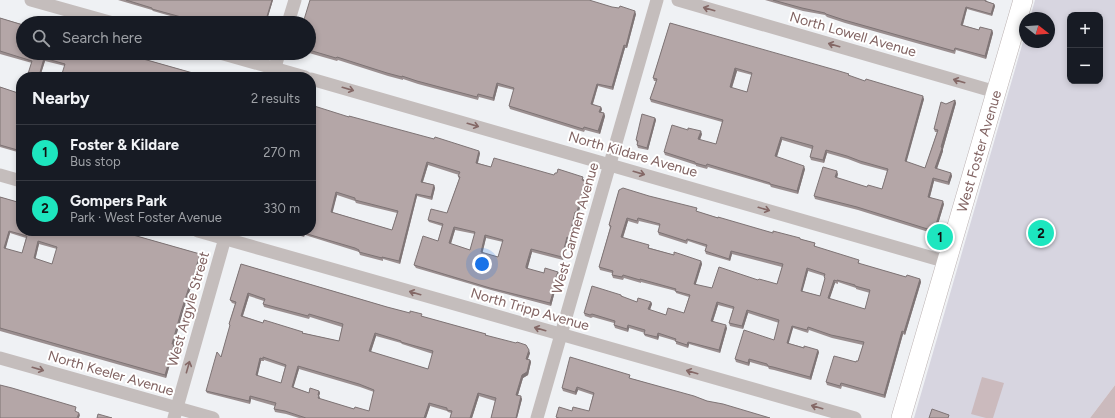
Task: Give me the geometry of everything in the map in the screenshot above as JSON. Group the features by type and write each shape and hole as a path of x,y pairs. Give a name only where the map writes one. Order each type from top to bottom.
{"main road":[{"name":"West Foster Avenue","path":"901,418 1023,0"}],"street":[{"path":"31,0 88,16"},
{"path":"290,16 295,0"},
{"name":"West Carmen Avenue","path":"537,418 657,0"},
{"name":"North Lowell Avenue","path":"678,0 996,92"},
{"path":"239,60 271,72"},
{"path":"274,72 277,60"},
{"name":"North Kildare Avenue","path":"316,80 947,262"},
{"path":"0,175 16,180"},
{"name":"West Argyle Street","path":"175,413 226,236"},
{"name":"North Tripp Avenue","path":"229,236 561,335 855,418"},
{"name":"North Keeler Avenue","path":"0,358 175,413 213,418"}],"shaded area":[{"path":"1035,0 1115,0 1115,385 1090,418 914,418 1021,48 1055,48 1055,12 1032,12"},
{"path":"982,377 1004,383 993,418 986,418 971,414"},
{"path":"1115,385 1115,418 1090,418"}],"building":[{"path":"126,0 272,0 267,16 178,16"},
{"path":"310,0 589,0 612,7 619,8 620,6 635,11 626,46 624,45 612,87 597,84 591,104 601,107 599,112 604,113 598,131 584,127 583,129 509,106 514,88 497,83 493,98 478,94 477,97 316,52 316,16 305,16"},
{"path":"773,0 985,0 994,4 991,14 966,7 961,25 979,30 980,27 992,30 985,56 955,48 954,51 844,20 825,13"},
{"path":"0,18 16,23 16,56 0,51"},
{"path":"670,23 839,71 865,81 866,79 923,96 905,161 925,168 938,130 934,129 941,102 946,104 955,100 935,168 951,173 948,182 933,178 928,197 943,201 934,231 857,207 814,196 823,167 837,171 835,177 867,187 868,185 882,189 888,169 826,150 823,160 810,157 813,146 781,137 775,156 804,166 797,191 707,164 706,166 695,163 664,152 672,125 688,130 688,128 701,131 698,139 716,144 723,120 650,99 657,79 653,78","holes":["735,68 752,73 747,92 730,87"]},
{"path":"29,60 43,60 40,72 29,72 32,61"},
{"path":"51,60 147,60 189,72 63,72 65,64"},
{"path":"0,87 16,92 16,150 0,145"},
{"path":"316,107 349,117 434,139 435,137 479,151 476,163 491,167 494,158 554,175 557,173 558,169 583,177 582,180 585,181 577,212 575,212 569,238 567,237 562,257 531,249 526,266 526,268 544,273 545,268 558,272 550,303 490,288 414,265 423,236 438,241 443,224 428,220 431,209 447,213 460,177 458,176 460,172 427,162 421,182 434,185 431,197 416,194 399,261 359,252 359,250 314,236 316,236","holes":["336,192 355,198 355,200 398,211 392,230 331,212","454,227 475,232 470,250 449,243","485,235 503,240 498,257 481,252"]},
{"path":"642,114 655,118 647,148 637,145 638,141 636,140"},
{"path":"623,188 697,208 696,211 718,218 773,233 773,231 800,238 815,243 814,246 859,260 858,263 906,277 907,275 920,279 904,332 902,331 884,395 841,383 840,386 826,382 834,356 856,362 858,361 864,342 831,335 808,327 807,330 792,326 787,343 818,350 810,377 768,366 767,364 749,359 748,363 735,359 744,330 774,340 779,320 747,310 742,326 729,323 734,307 717,302 711,321 726,325 719,350 688,342 687,345 675,341 676,339 658,333 657,337 644,334 645,330 628,325 627,329 614,325 615,321 584,313 592,286 621,295 637,302 638,298 651,302 648,309 666,315 668,308 684,313 690,295 675,291 676,289 640,279 623,275 622,277 612,275 613,271 599,267 611,226 609,225 619,190","holes":["627,218 637,221 638,218 660,224 658,232 686,241 687,239 707,245 705,251 729,259 731,251 783,264 777,284 758,280 719,267 712,288 694,284 701,261 674,252 674,255 648,248 649,245 621,237","807,268 825,274 820,296 801,291","834,280 870,290 865,309 828,298"]},
{"path":"0,197 16,202 16,233 9,231 4,248 22,253 27,236 137,236 200,254 181,312 165,375 0,328","holes":["38,241 57,247 52,264 34,258"]},
{"path":"241,264 387,307 410,313 410,311 422,314 421,316 486,334 485,335 526,345 529,350 526,359 530,360 527,372 522,375 516,395 521,396 516,418 491,418 496,398 478,393 470,418 450,418 452,411 429,403 424,418 306,418 274,409 276,403 250,396 249,401 206,391 217,352 221,357 230,325 229,324 236,302 230,300","holes":["248,293 265,299 263,304 308,316 309,314 343,324 339,341 302,333 303,332 264,320 263,323 241,316","375,333 433,351 428,369 369,351","263,357 286,365 281,383 256,375 260,358 263,359","298,366 359,384 374,390 369,411 355,407 354,409 318,398 319,391 310,388 309,393 292,387"]},
{"path":"570,357 630,375 629,378 770,418 559,418 556,417 559,407 572,411 573,407 589,411 594,393 577,387 575,392 562,388"},
{"path":"0,385 76,407 75,411 79,413 77,418 0,418"},
{"path":"932,409 949,415 948,418 929,418"},
{"path":"98,414 112,418 97,418"}],"place":[{"name":"Gompers Park","path":"1041,233"},
{"name":"Foster & Kildare","path":"940,237"}]}
